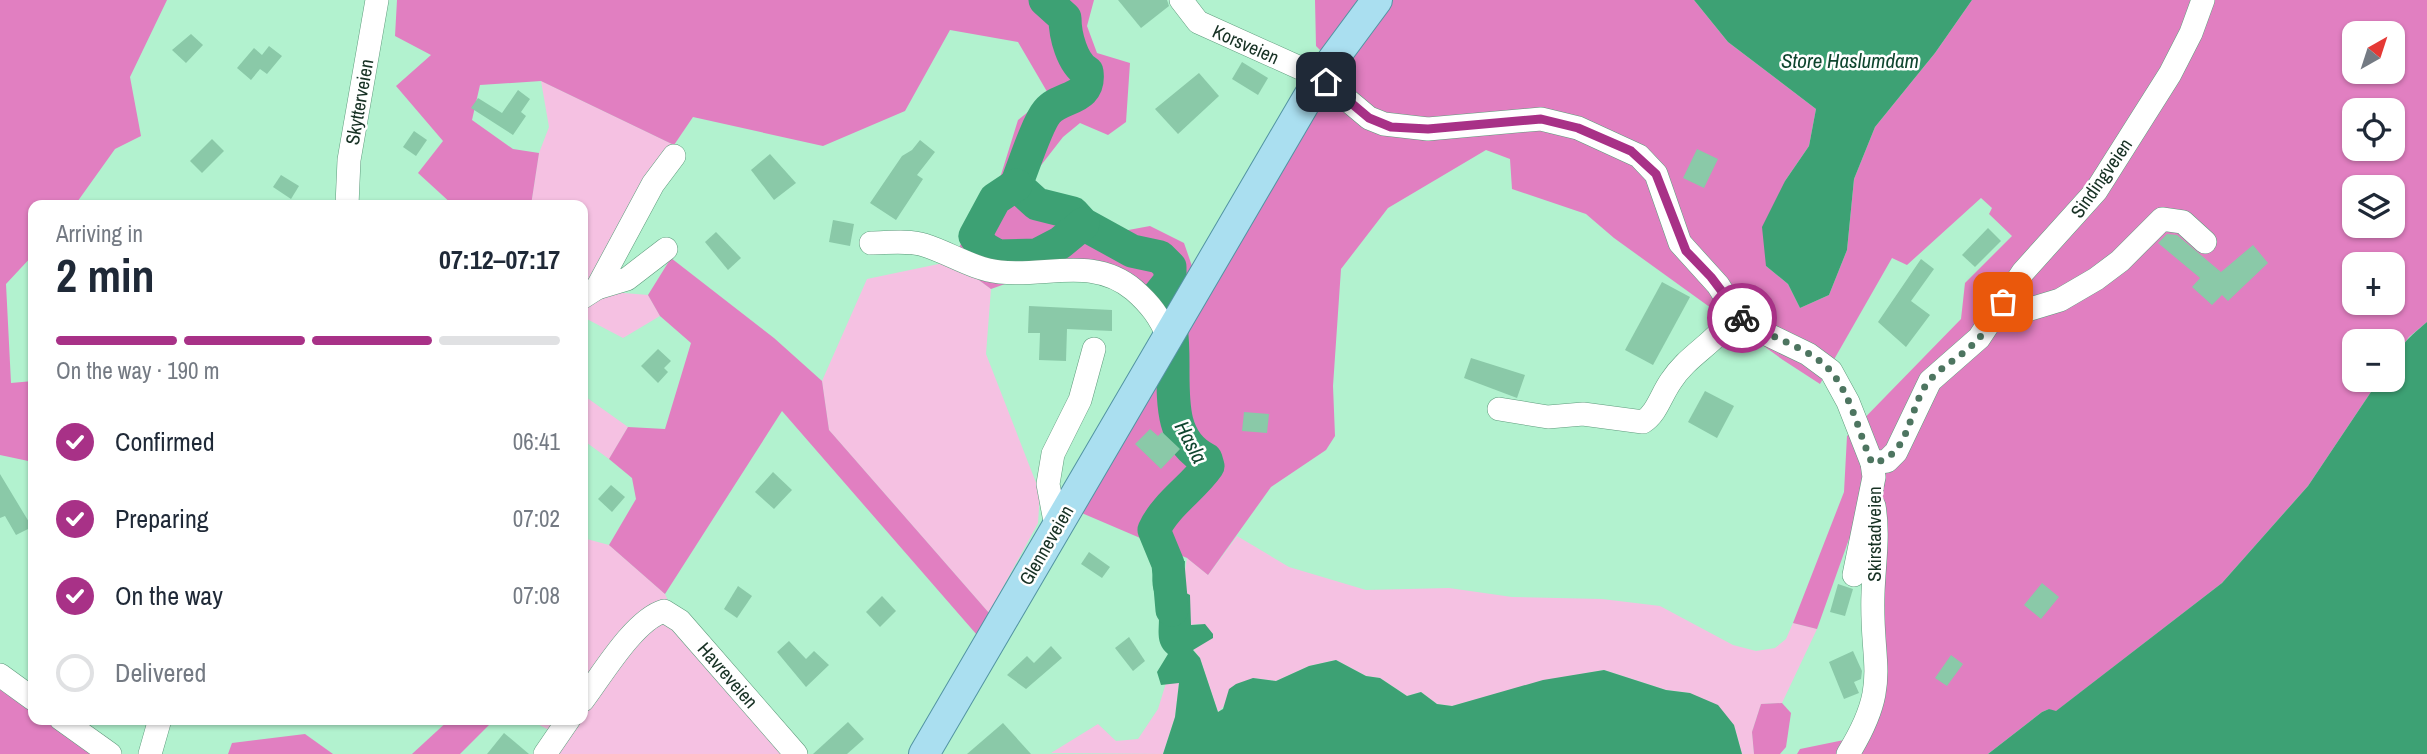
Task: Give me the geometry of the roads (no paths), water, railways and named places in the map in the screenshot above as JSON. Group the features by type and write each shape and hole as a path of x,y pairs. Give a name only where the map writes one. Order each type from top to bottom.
{"main road":[{"path":"1320,77 1377,0"},
{"name":"Glenneveien","path":"924,754 1320,77"}],"street":[{"name":"Skytterveien","path":"347,200 349,160 377,0"},
{"name":"Korsveien","path":"1181,0 1198,22 1219,34 1320,77"},
{"name":"Sindingveien","path":"1872,463 1886,461 1896,452 1924,388 1936,373 1968,349 1994,320 2023,272 2096,191 2170,74 2191,33 2203,0"},
{"name":"Skirstadveien","path":"1320,77 1369,118 1391,127 1428,129 1541,119 1578,128 1631,151 1656,174 1681,243 1718,285 1735,312 1758,331 1808,354 1828,367 1848,402 1872,463 1874,477 1870,497 1875,513 1873,596 1878,678 1870,714 1848,754"},
{"path":"590,293 653,184 674,156"},
{"path":"1994,320 2060,300 2096,279 2120,261 2162,219 2183,222 2205,242"},
{"path":"871,243 923,244 972,266 999,272 1096,270 1121,279 1147,301 1157,313 1168,337"},
{"path":"590,293 627,279 666,249"},
{"path":"1499,409 1548,417 1583,414 1643,422 1654,412 1683,366 1724,332 1735,312"},
{"path":"1061,519 1054,516 1048,484 1052,454 1080,400 1094,349"},
{"path":"1854,575 1870,497"},
{"name":"Havreveien","path":"588,694 652,614 664,611 680,621 796,754"},
{"path":"0,676 28,696"},
{"path":"69,725 110,754"},
{"path":"150,754 158,725"},
{"path":"545,754 565,725"}],"water":[{"name":"Store Haslumdam","path":"1694,0 1972,0 1935,53 1875,127 1854,179 1847,250 1829,295 1800,308 1788,284 1766,266 1762,227 1785,181 1809,146 1816,109 1728,42"},
{"path":"2427,322 2427,754 1988,754 2042,712 2049,709 2056,711 2222,583 2308,486 2371,392 2405,392 2405,344"},
{"path":"1185,561 1182,591 1190,595 1191,625 1205,624 1213,634 1213,638 1193,650 1200,658 1218,712 1223,709 1229,689 1236,684 1253,678 1276,681 1309,666 1336,660 1366,676 1380,678 1407,696 1421,692 1437,704 1452,706 1543,680 1604,670 1666,690 1690,693 1718,705 1734,725 1742,754 1163,754 1175,717 1179,683 1161,685 1157,672 1168,654 1159,640 1159,607 1153,574 1168,564"}],"waterway":[{"name":"Hasla","path":"1045,0 1065,18 1070,48 1077,62 1087,72 1087,81 1080,93 1047,112 1016,185 1037,204 1073,213 1083,224 1132,251 1160,257 1170,267 1170,281 1158,296 1168,314 1172,335 1174,405 1179,427 1188,445 1206,459 1208,466 1165,513 1154,530 1168,564 1172,610"},
{"name":"Hasla","path":"1016,185 995,199 975,236 984,248 998,256 1037,255 1060,243 1083,224"}]}
